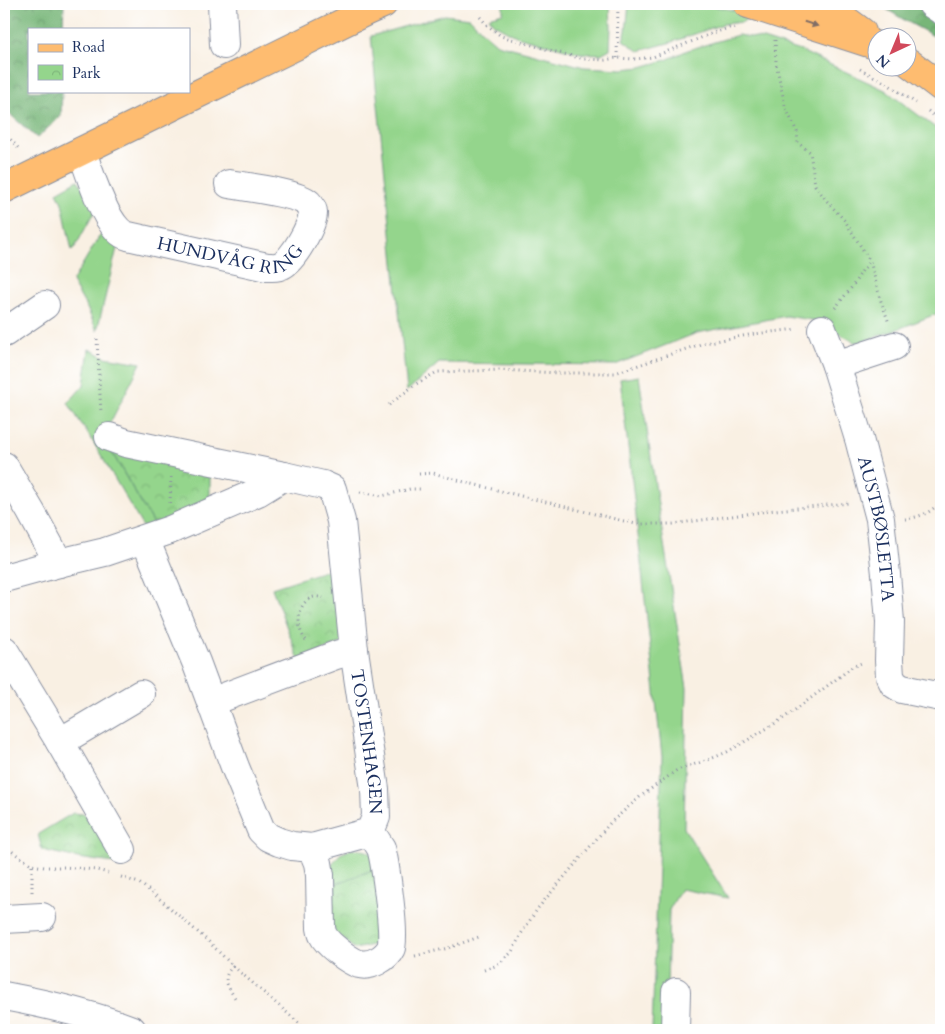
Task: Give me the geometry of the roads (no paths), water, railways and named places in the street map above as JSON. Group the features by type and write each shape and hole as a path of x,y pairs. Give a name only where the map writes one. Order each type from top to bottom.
{"main road":[{"path":"819,4 835,12 868,37"},
{"path":"10,186 378,5"},
{"path":"745,16 868,43"},
{"path":"918,70 941,87"}],"street":[{"path":"222,4 224,45"},
{"path":"932,4 941,10"},
{"name":"HUNDVÅG RING","path":"71,156 93,183 105,212 120,233 267,267 274,268 290,260 311,220 313,212 308,203 301,198 291,195 229,184"},
{"path":"4,333 45,306"},
{"name":"AUSTBØSLETTA","path":"822,329 836,365 878,514 890,622 888,660 890,676 894,684 902,689 941,697"},
{"path":"836,365 894,346"},
{"path":"109,437 284,476"},
{"path":"4,466 59,563"},
{"path":"4,578 105,552 170,530 258,492 284,476"},
{"name":"TOSTENHAGEN","path":"284,476 323,485 332,489 341,521 354,650 375,789 376,817 370,832"},
{"name":"TOSTENHAGEN","path":"145,539 180,622 261,830 268,837 278,842 292,846 312,848 370,832"},
{"name":"TOSTENHAGEN","path":"211,702 354,650"},
{"path":"4,651 60,742 117,866"},
{"path":"60,742 141,694"},
{"name":"TOSTENHAGEN","path":"312,848 320,875 321,928 323,935 336,949 360,964 372,963 385,956 392,946 392,920 386,872 380,848 370,832"},
{"path":"4,919 42,917"},
{"path":"674,1030 676,992"},
{"path":"4,996 65,1009 132,1030"}]}
